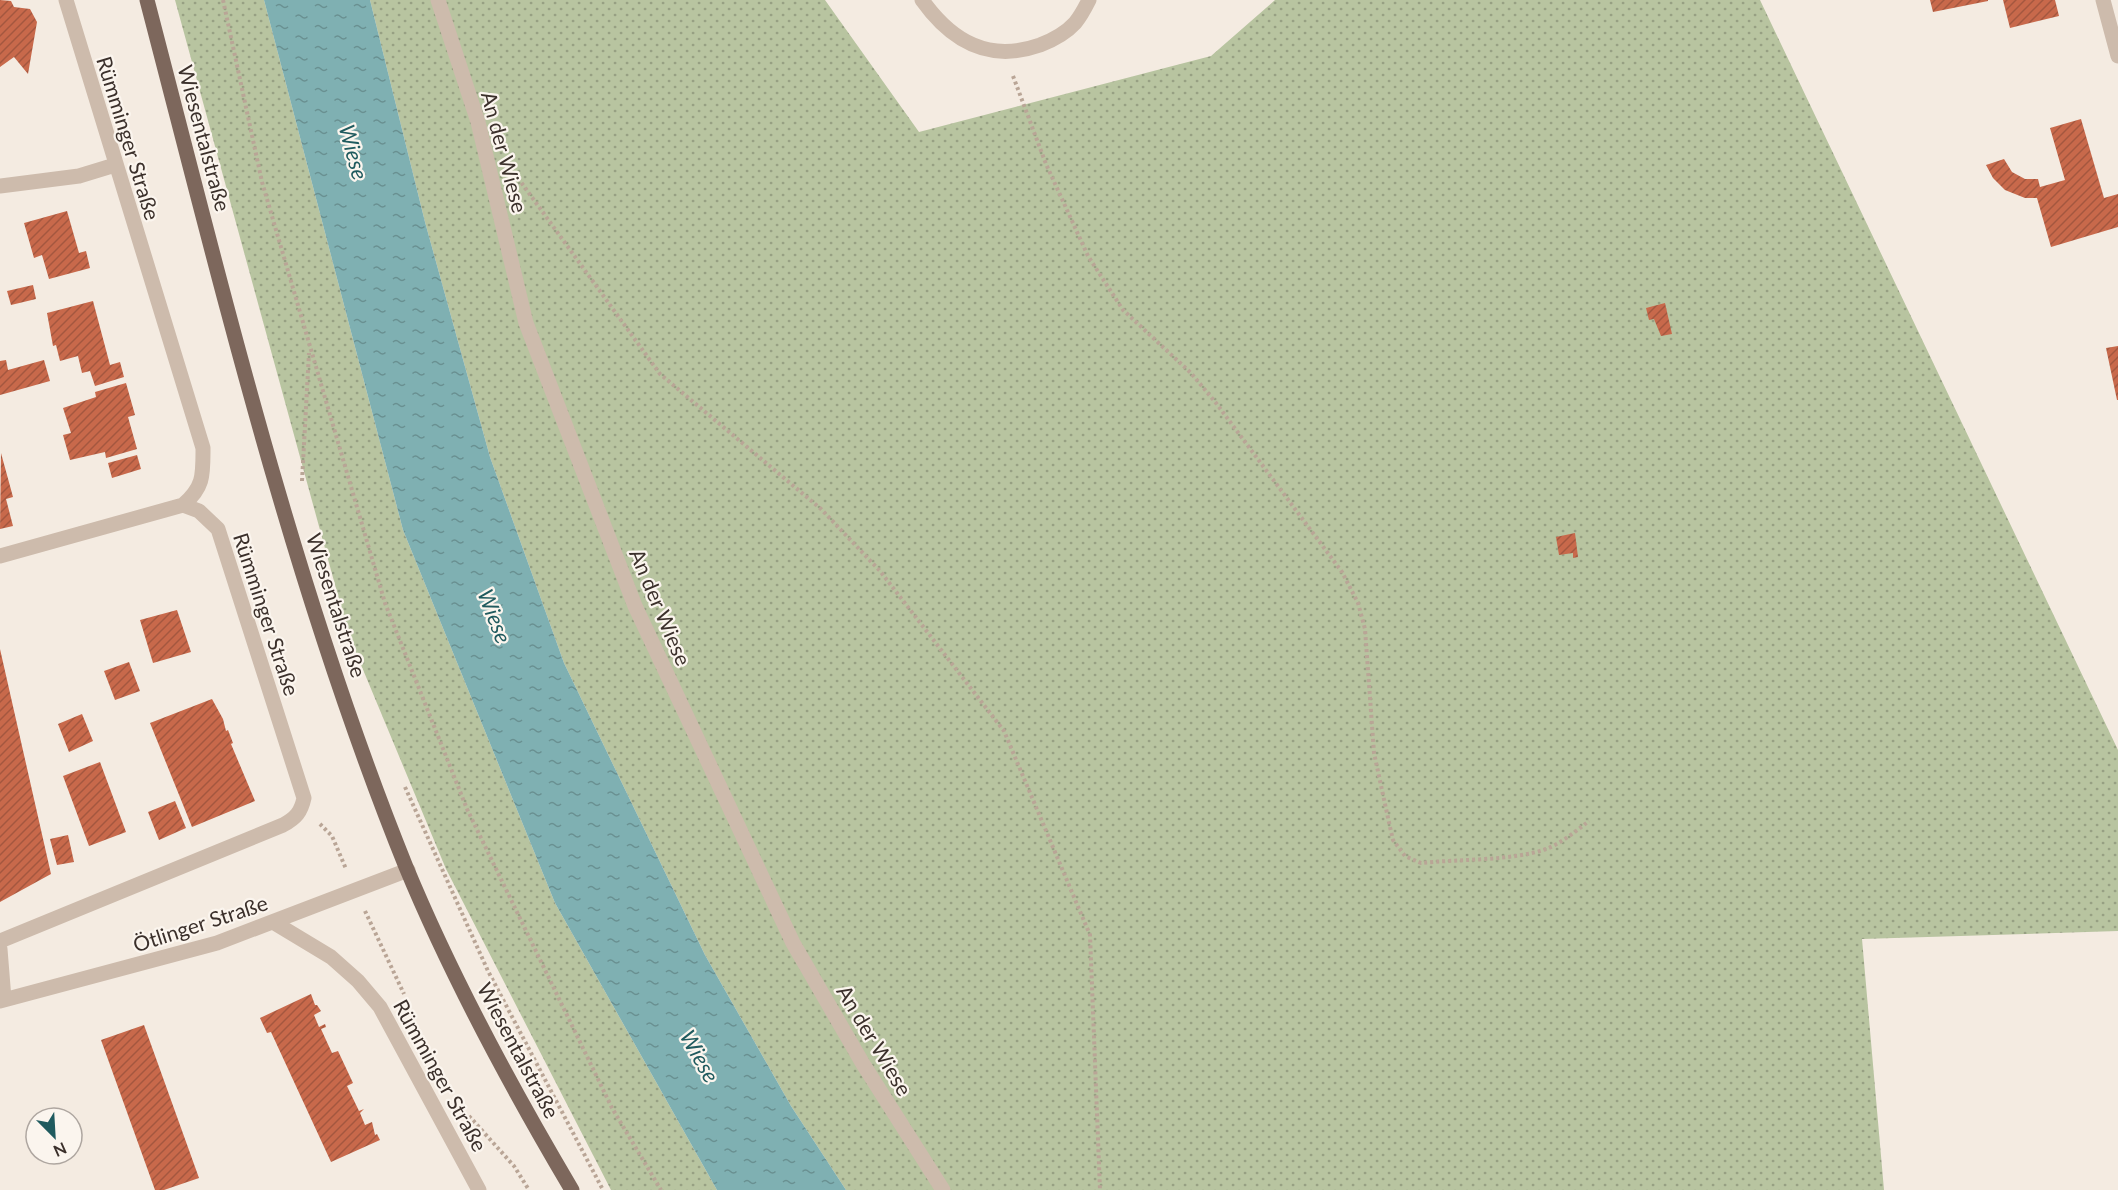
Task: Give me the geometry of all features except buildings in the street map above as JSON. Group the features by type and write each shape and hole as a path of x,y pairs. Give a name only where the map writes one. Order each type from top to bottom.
{"main road":[{"name":"Wiesentalstraße","path":"147,0 246,377 298,556 364,758 408,870 470,1004 572,1190"}],"street":[{"name":"Rümminger Straße","path":"66,0 204,448 202,477 197,493 183,506 199,511 218,529 301,786 304,798 301,810"},
{"name":"An der Wiese","path":"438,0 478,122 526,323 635,606 793,943 863,1064 943,1190"},
{"path":"921,0 932,15 968,44 1004,52 1023,51 1064,34 1076,22 1089,0"},
{"path":"2103,0 2118,56"},
{"path":"0,186 79,176 115,165"},
{"path":"0,556 183,506"},
{"path":"0,941 283,825 294,819 301,810"},
{"name":"Ötlinger Straße","path":"2,1000 217,943 408,870"},
{"name":"Rümminger Straße","path":"273,922 331,957 366,990 399,1038 479,1190"},
{"path":"0,949 2,1000"}],"path":[{"path":"223,0 262,182 309,350 385,603 467,809 612,1108 661,1190"},
{"path":"1004,52 1051,174 1088,256 1111,292 1123,310 1191,373 1216,403 1342,572 1358,603 1365,629 1374,753 1389,827 1399,849 1413,861 1421,863 1492,858 1546,849 1589,820"},
{"path":"513,170 660,374 821,509 880,571 1004,731 1090,935 1100,1190"},
{"path":"295,474 300,486 309,350"},
{"path":"401,777 488,971 603,1190"},
{"path":"301,810 332,836 406,999"},
{"path":"463,1108 514,1166 529,1190"}],"green space":[{"path":"175,0 264,0 403,530 555,903 717,1190 611,1190 446,869 349,636"},
{"path":"370,0 825,0 919,132 1211,56 1275,0 1760,0 2118,750 2118,931 1862,939 1884,1190 846,1190 791,1106 705,955 564,663 490,457 425,222"}],"water":[{"name":"Wiese","path":"264,0 370,0 425,222 490,457 564,663 705,955 791,1106 846,1190 717,1190 555,903 403,530"}]}
